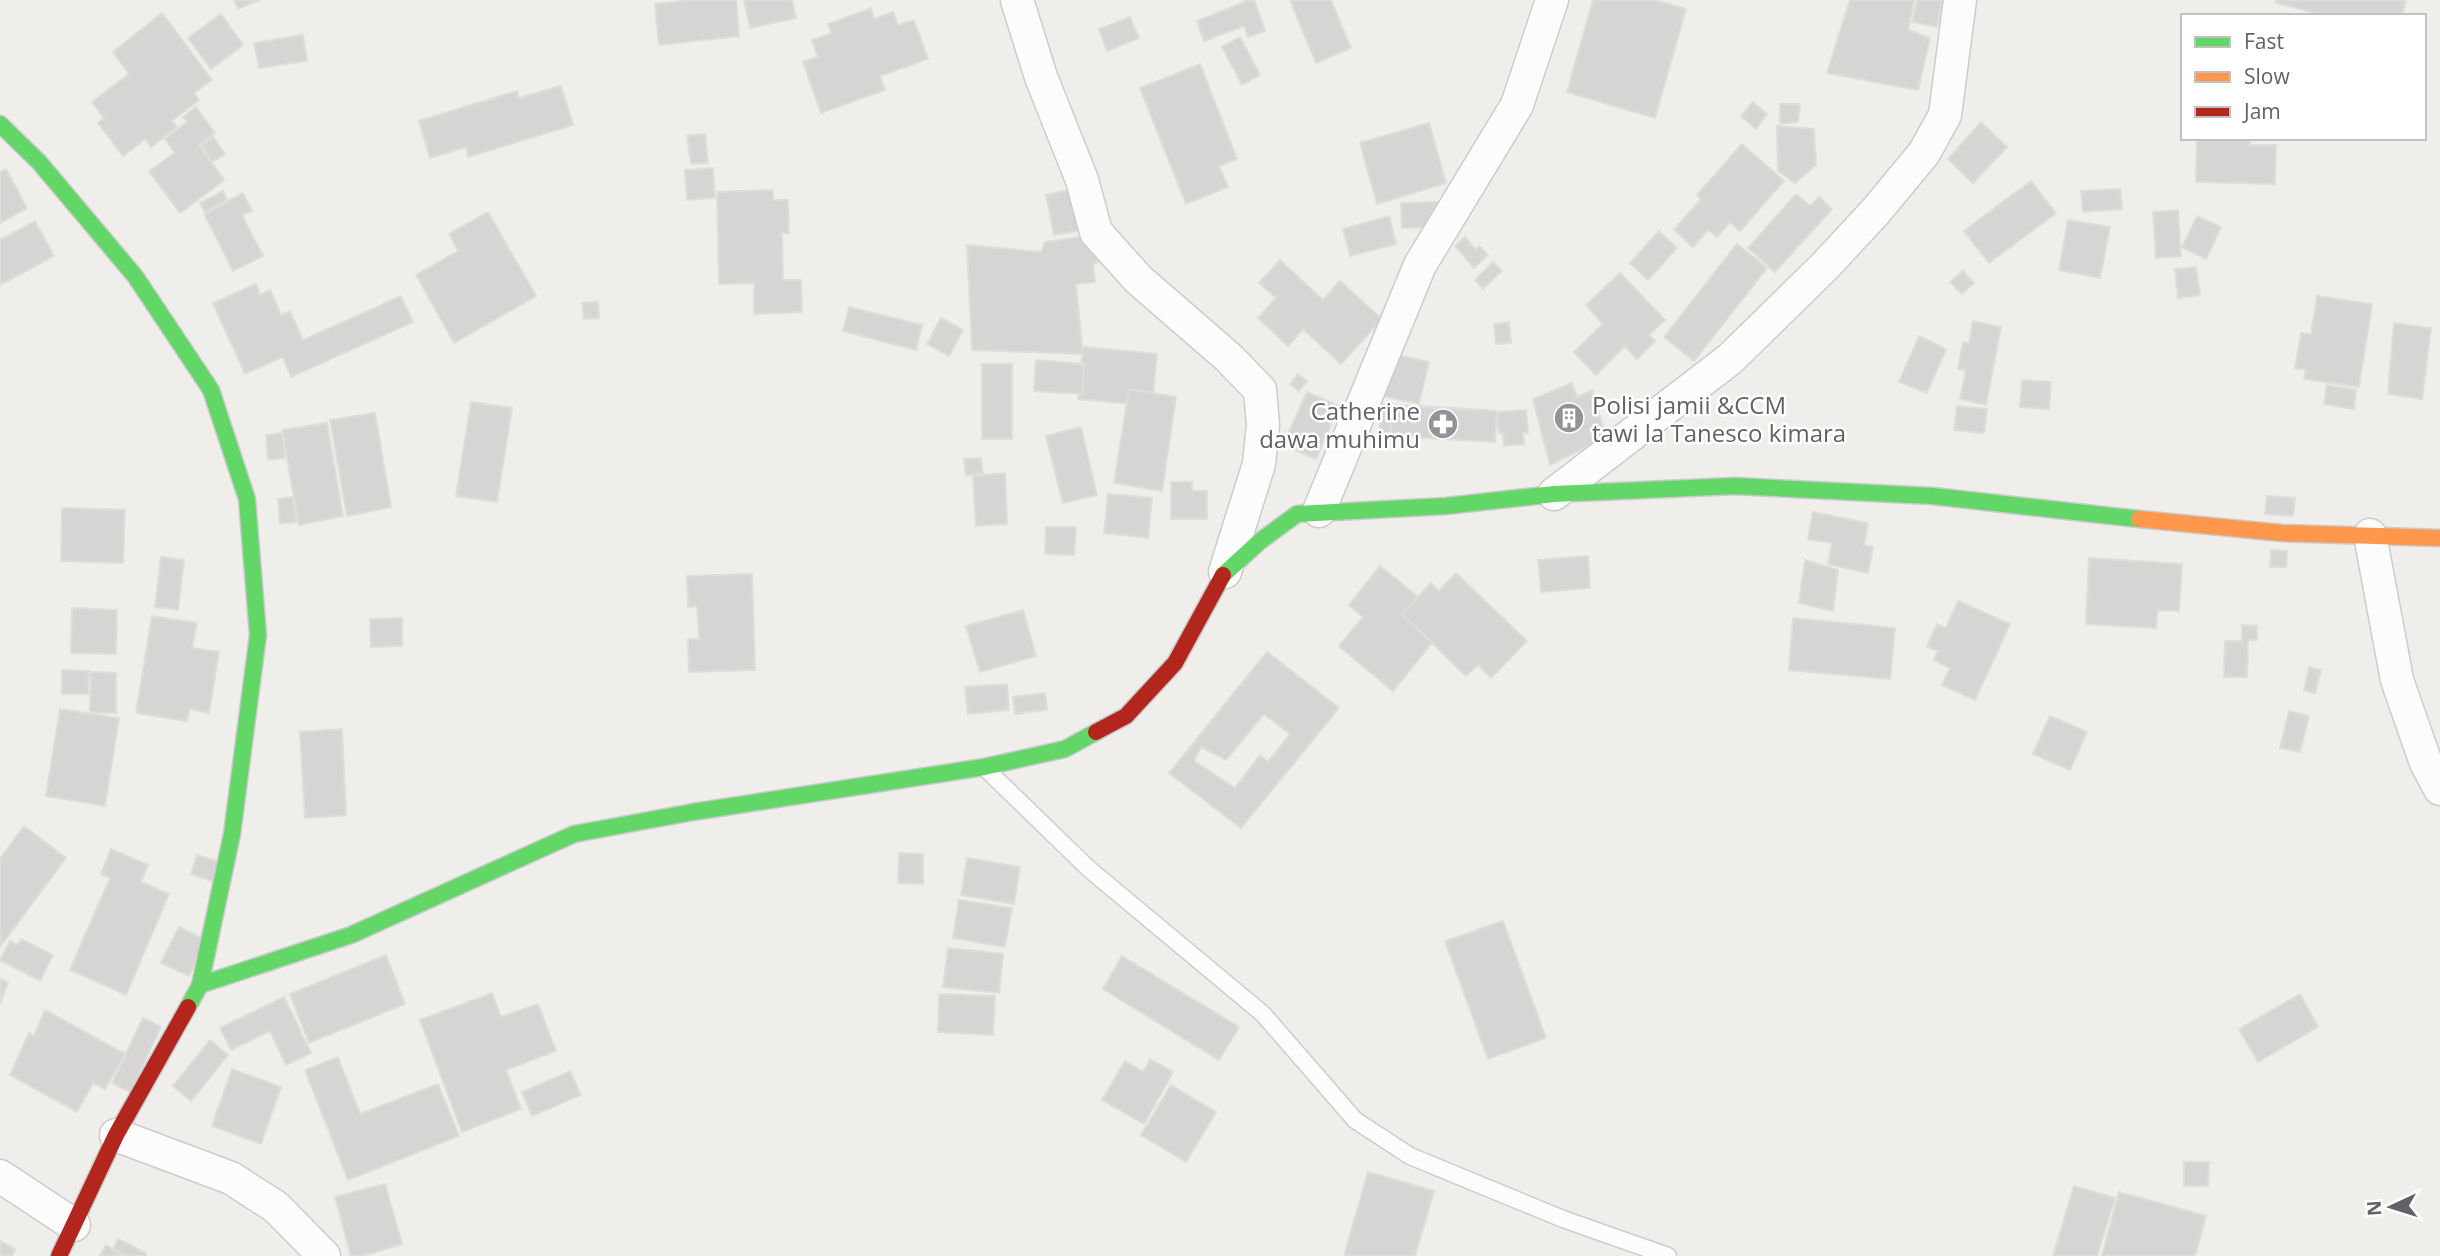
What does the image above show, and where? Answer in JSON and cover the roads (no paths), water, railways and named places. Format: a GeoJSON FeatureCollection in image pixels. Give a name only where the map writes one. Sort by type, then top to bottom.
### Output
{"type":"FeatureCollection","features":[{"type":"Feature","properties":{"kind":"street"},"geometry":{"type":"LineString","coordinates":[[200,985],[351,935],[574,834],[693,812],[984,767],[1065,749],[1126,716],[1175,663],[1225,572],[1259,464],[1263,425],[1260,390],[1228,358],[1138,279],[1096,232],[1082,180],[1041,77],[1017,0]]}},
{"type":"Feature","properties":{"kind":"street"},"geometry":{"type":"LineString","coordinates":[[1319,511],[1420,265],[1517,105],[1552,0]]}},
{"type":"Feature","properties":{"kind":"street"},"geometry":{"type":"LineString","coordinates":[[1554,494],[1730,359],[1825,266],[1884,202],[1924,153],[1945,115],[1960,0]]}},
{"type":"Feature","properties":{"kind":"street"},"geometry":{"type":"LineString","coordinates":[[0,124],[39,162],[135,276],[211,390],[247,499],[258,635],[232,834],[200,985],[116,1135],[59,1256]]}},
{"type":"Feature","properties":{"kind":"street"},"geometry":{"type":"LineString","coordinates":[[1225,572],[1259,541],[1297,514],[1446,506],[1554,494],[1735,486],[1919,495],[2282,533],[2440,538]]}},
{"type":"Feature","properties":{"kind":"street"},"geometry":{"type":"LineString","coordinates":[[2370,535],[2397,680],[2426,763],[2440,789]]}},
{"type":"Feature","properties":{"kind":"street"},"geometry":{"type":"LineString","coordinates":[[116,1135],[232,1178],[276,1207],[324,1256]]}},
{"type":"Feature","properties":{"kind":"street"},"geometry":{"type":"LineString","coordinates":[[0,1177],[74,1225]]}},
{"type":"Feature","properties":{"kind":"lane"},"geometry":{"type":"LineString","coordinates":[[984,767],[1089,869],[1264,1014],[1355,1120],[1410,1156],[1563,1219],[1668,1256]]}},
{"type":"Feature","properties":{"kind":"place","name":"Polisi jamii &CCM tawi la Tanesco kimara"},"geometry":{"type":"Point","coordinates":[1569,418]}},
{"type":"Feature","properties":{"kind":"place","name":"Catherine dawa muhimu"},"geometry":{"type":"Point","coordinates":[1443,424]}}]}
